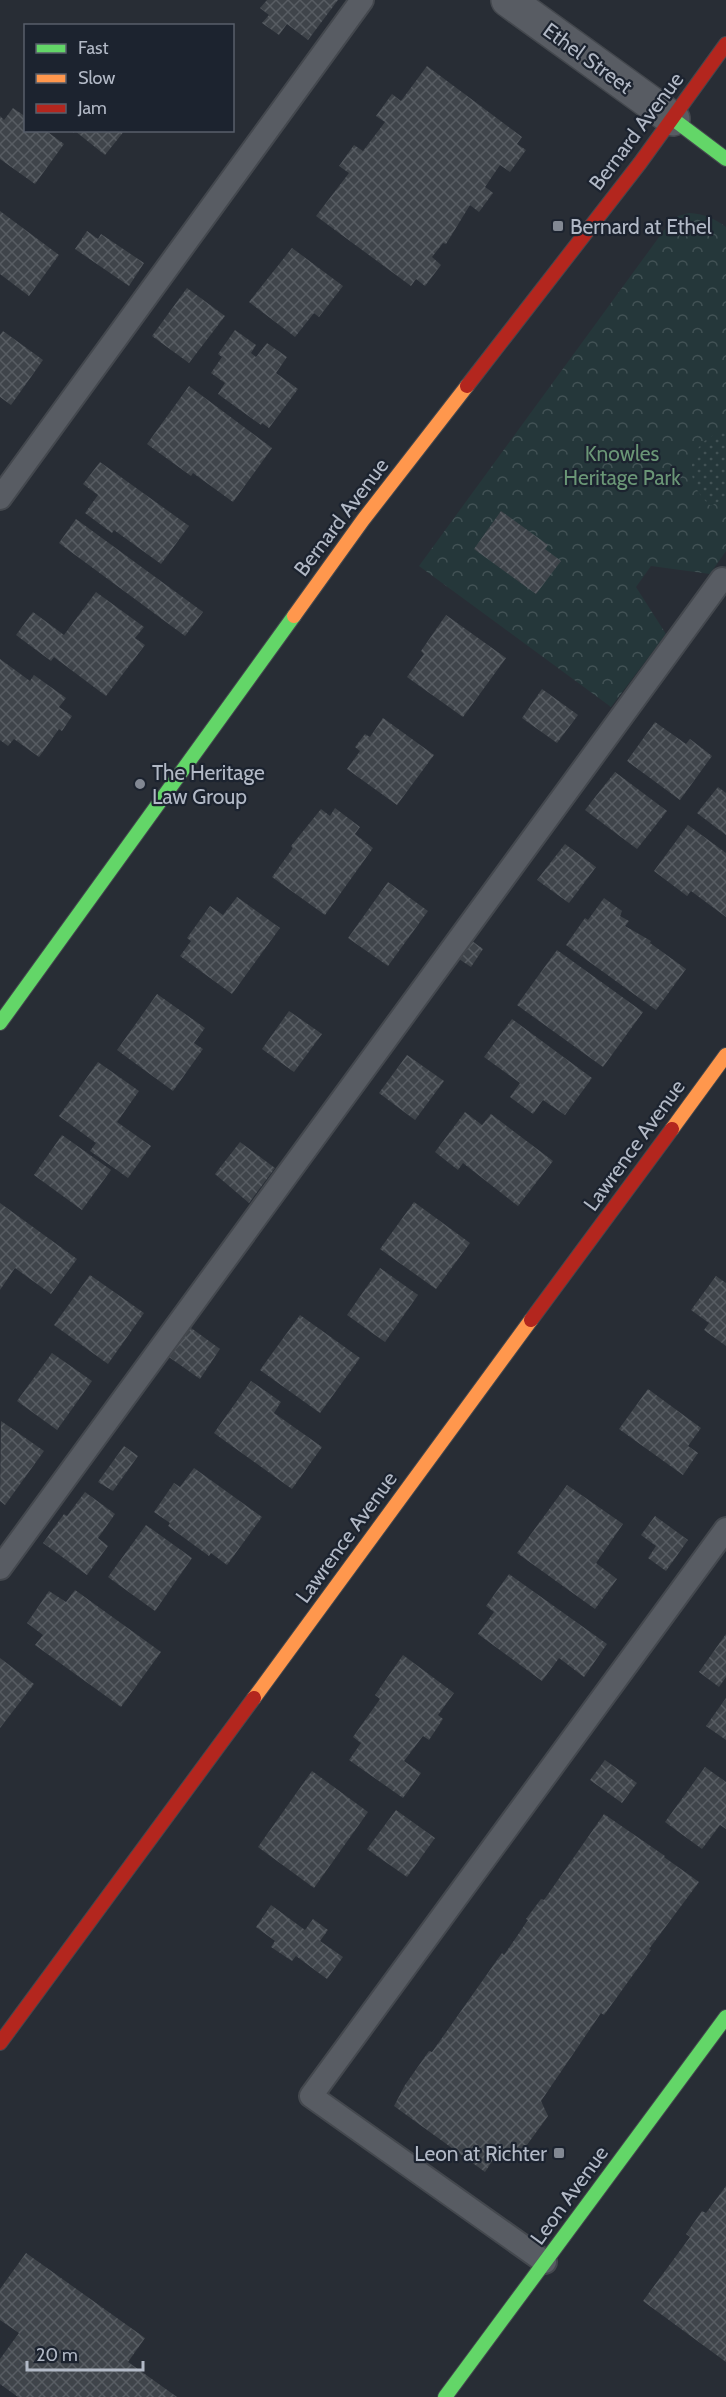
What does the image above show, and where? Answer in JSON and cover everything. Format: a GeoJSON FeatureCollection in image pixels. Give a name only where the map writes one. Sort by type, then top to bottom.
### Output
{"type":"FeatureCollection","features":[{"type":"Feature","properties":{"kind":"street","name":"Ethel Street"},"geometry":{"type":"LineString","coordinates":[[508,0],[726,159]]}},
{"type":"Feature","properties":{"kind":"street","name":"Bernard Avenue"},"geometry":{"type":"LineString","coordinates":[[0,1023],[363,520],[673,119],[726,44]]}},
{"type":"Feature","properties":{"kind":"street","name":"Lawrence Avenue"},"geometry":{"type":"LineString","coordinates":[[0,2043],[726,1055]]}},
{"type":"Feature","properties":{"kind":"street","name":"Leon Avenue"},"geometry":{"type":"LineString","coordinates":[[445,2397],[726,2017]]}},
{"type":"Feature","properties":{"kind":"lane"},"geometry":{"type":"LineString","coordinates":[[0,498],[362,0]]}},
{"type":"Feature","properties":{"kind":"lane"},"geometry":{"type":"LineString","coordinates":[[0,1568],[722,579]]}},
{"type":"Feature","properties":{"kind":"lane"},"geometry":{"type":"LineString","coordinates":[[545,2262],[311,2096],[726,1529]]}},
{"type":"Feature","properties":{"kind":"green space","name":"Knowles Heritage Park"},"geometry":{"type":"Polygon","coordinates":[[[689,213],[709,217],[726,227],[726,551],[710,574],[651,566],[636,587],[666,634],[611,707],[419,566],[670,222],[678,216],[689,213]]]}},
{"type":"Feature","properties":{"kind":"green space"},"geometry":{"type":"Polygon","coordinates":[[[726,431],[726,497],[711,506],[701,496],[695,485],[692,463],[703,443],[726,431]]]}},
{"type":"Feature","properties":{"kind":"building"},"geometry":{"type":"Polygon","coordinates":[[[267,0],[338,0],[308,40],[287,24],[279,35],[262,23],[269,15],[260,8],[267,0]]]}},
{"type":"Feature","properties":{"kind":"building"},"geometry":{"type":"Polygon","coordinates":[[[427,66],[522,137],[517,144],[526,150],[510,172],[500,165],[485,187],[493,193],[479,212],[470,205],[446,244],[443,243],[432,257],[441,265],[425,286],[416,279],[411,286],[316,216],[349,173],[339,166],[354,145],[363,151],[385,122],[376,116],[392,94],[401,101],[427,66]]]}},
{"type":"Feature","properties":{"kind":"building"},"geometry":{"type":"Polygon","coordinates":[[[13,108],[24,116],[24,132],[48,132],[64,144],[35,184],[0,159],[0,116],[4,120],[13,108]]]}},
{"type":"Feature","properties":{"kind":"building"},"geometry":{"type":"Polygon","coordinates":[[[76,132],[123,132],[105,155],[76,132]]]}},
{"type":"Feature","properties":{"kind":"building"},"geometry":{"type":"Polygon","coordinates":[[[0,211],[59,255],[29,296],[0,274],[0,211]]]}},
{"type":"Feature","properties":{"kind":"building"},"geometry":{"type":"Polygon","coordinates":[[[87,231],[98,239],[101,234],[144,263],[129,286],[75,249],[87,231]]]}},
{"type":"Feature","properties":{"kind":"building"},"geometry":{"type":"Polygon","coordinates":[[[292,248],[343,286],[319,317],[314,313],[295,337],[249,302],[292,248]]]}},
{"type":"Feature","properties":{"kind":"building"},"geometry":{"type":"Polygon","coordinates":[[[187,288],[225,316],[189,363],[152,336],[187,288]]]}},
{"type":"Feature","properties":{"kind":"building"},"geometry":{"type":"Polygon","coordinates":[[[235,330],[256,345],[251,353],[256,357],[267,343],[287,357],[276,373],[298,389],[269,428],[262,423],[261,425],[218,394],[225,383],[211,373],[222,357],[218,354],[235,330]]]}},
{"type":"Feature","properties":{"kind":"building"},"geometry":{"type":"Polygon","coordinates":[[[3,331],[43,360],[11,405],[0,397],[0,335],[3,331]]]}},
{"type":"Feature","properties":{"kind":"building"},"geometry":{"type":"Polygon","coordinates":[[[189,386],[272,448],[233,502],[193,473],[191,476],[147,444],[189,386]]]}},
{"type":"Feature","properties":{"kind":"building"},"geometry":{"type":"Polygon","coordinates":[[[100,462],[189,526],[161,564],[114,530],[112,533],[85,513],[98,495],[83,484],[100,462]]]}},
{"type":"Feature","properties":{"kind":"building"},"geometry":{"type":"Polygon","coordinates":[[[501,511],[548,545],[545,549],[561,561],[536,594],[474,549],[501,511]]]}},
{"type":"Feature","properties":{"kind":"building"},"geometry":{"type":"Polygon","coordinates":[[[76,519],[203,612],[185,636],[59,543],[76,519]]]}},
{"type":"Feature","properties":{"kind":"building"},"geometry":{"type":"Polygon","coordinates":[[[96,592],[144,627],[135,638],[145,645],[106,696],[54,657],[51,661],[16,635],[33,612],[64,635],[96,592]]]}},
{"type":"Feature","properties":{"kind":"building"},"geometry":{"type":"Polygon","coordinates":[[[446,615],[506,658],[463,717],[407,677],[424,654],[421,651],[446,615]]]}},
{"type":"Feature","properties":{"kind":"building"},"geometry":{"type":"Polygon","coordinates":[[[0,659],[30,681],[34,675],[66,698],[59,707],[72,716],[62,731],[59,729],[39,757],[14,739],[8,746],[0,740],[0,659]]]}},
{"type":"Feature","properties":{"kind":"building"},"geometry":{"type":"Polygon","coordinates":[[[542,689],[578,715],[557,743],[522,718],[542,689]]]}},
{"type":"Feature","properties":{"kind":"building"},"geometry":{"type":"Polygon","coordinates":[[[383,718],[434,755],[397,805],[347,769],[360,751],[355,747],[365,734],[370,737],[383,718]]]}},
{"type":"Feature","properties":{"kind":"building"},"geometry":{"type":"Polygon","coordinates":[[[655,722],[686,744],[690,739],[712,756],[680,800],[627,761],[655,722]]]}},
{"type":"Feature","properties":{"kind":"building"},"geometry":{"type":"Polygon","coordinates":[[[615,772],[667,811],[637,849],[585,810],[615,772]]]}},
{"type":"Feature","properties":{"kind":"building"},"geometry":{"type":"Polygon","coordinates":[[[718,787],[726,793],[726,835],[697,813],[718,787]]]}},
{"type":"Feature","properties":{"kind":"building"},"geometry":{"type":"Polygon","coordinates":[[[335,808],[360,827],[355,834],[373,848],[325,915],[272,877],[293,848],[291,846],[321,809],[330,816],[335,808]]]}},
{"type":"Feature","properties":{"kind":"building"},"geometry":{"type":"Polygon","coordinates":[[[688,825],[726,853],[726,917],[691,891],[687,896],[654,871],[688,825]]]}},
{"type":"Feature","properties":{"kind":"building"},"geometry":{"type":"Polygon","coordinates":[[[565,844],[596,867],[569,903],[537,880],[565,844]]]}},
{"type":"Feature","properties":{"kind":"building"},"geometry":{"type":"Polygon","coordinates":[[[388,882],[428,911],[388,966],[348,938],[388,882]]]}},
{"type":"Feature","properties":{"kind":"building"},"geometry":{"type":"Polygon","coordinates":[[[237,897],[280,928],[232,994],[180,956],[191,941],[187,938],[210,906],[223,915],[237,897]]]}},
{"type":"Feature","properties":{"kind":"building"},"geometry":{"type":"Polygon","coordinates":[[[604,898],[622,911],[620,916],[629,921],[625,926],[651,941],[650,943],[686,969],[656,1010],[566,945],[585,918],[588,920],[604,898]]]}},
{"type":"Feature","properties":{"kind":"building"},"geometry":{"type":"Polygon","coordinates":[[[472,941],[483,949],[471,967],[459,959],[472,941]]]}},
{"type":"Feature","properties":{"kind":"building"},"geometry":{"type":"Polygon","coordinates":[[[557,950],[643,1012],[603,1067],[517,1005],[557,950]]]}},
{"type":"Feature","properties":{"kind":"building"},"geometry":{"type":"Polygon","coordinates":[[[157,994],[205,1028],[194,1043],[203,1049],[173,1091],[117,1050],[157,994]]]}},
{"type":"Feature","properties":{"kind":"building"},"geometry":{"type":"Polygon","coordinates":[[[289,1011],[322,1034],[294,1072],[262,1049],[289,1011]]]}},
{"type":"Feature","properties":{"kind":"building"},"geometry":{"type":"Polygon","coordinates":[[[512,1019],[592,1078],[565,1115],[543,1100],[533,1114],[510,1097],[520,1083],[484,1057],[512,1019]]]}},
{"type":"Feature","properties":{"kind":"building"},"geometry":{"type":"Polygon","coordinates":[[[407,1055],[444,1081],[415,1120],[379,1093],[407,1055]]]}},
{"type":"Feature","properties":{"kind":"building"},"geometry":{"type":"Polygon","coordinates":[[[98,1062],[139,1091],[117,1122],[151,1146],[128,1178],[90,1151],[96,1143],[59,1116],[98,1062]]]}},
{"type":"Feature","properties":{"kind":"building"},"geometry":{"type":"Polygon","coordinates":[[[465,1112],[482,1125],[491,1114],[553,1161],[518,1206],[463,1163],[458,1170],[435,1152],[465,1112]]]}},
{"type":"Feature","properties":{"kind":"building"},"geometry":{"type":"Polygon","coordinates":[[[62,1135],[111,1170],[82,1210],[34,1175],[62,1135]]]}},
{"type":"Feature","properties":{"kind":"building"},"geometry":{"type":"Polygon","coordinates":[[[240,1142],[275,1168],[249,1203],[215,1174],[240,1142]]]}},
{"type":"Feature","properties":{"kind":"building"},"geometry":{"type":"Polygon","coordinates":[[[414,1202],[470,1243],[436,1289],[380,1249],[414,1202]]]}},
{"type":"Feature","properties":{"kind":"building"},"geometry":{"type":"Polygon","coordinates":[[[0,1203],[77,1259],[51,1294],[15,1268],[0,1290],[0,1203]]]}},
{"type":"Feature","properties":{"kind":"building"},"geometry":{"type":"Polygon","coordinates":[[[380,1268],[418,1295],[385,1342],[347,1315],[380,1268]]]}},
{"type":"Feature","properties":{"kind":"building"},"geometry":{"type":"Polygon","coordinates":[[[90,1275],[144,1313],[108,1364],[54,1325],[90,1275]]]}},
{"type":"Feature","properties":{"kind":"building"},"geometry":{"type":"Polygon","coordinates":[[[716,1276],[726,1283],[726,1346],[704,1330],[709,1323],[691,1310],[716,1276]]]}},
{"type":"Feature","properties":{"kind":"building"},"geometry":{"type":"Polygon","coordinates":[[[300,1315],[360,1358],[320,1413],[260,1370],[300,1315]]]}},
{"type":"Feature","properties":{"kind":"building"},"geometry":{"type":"Polygon","coordinates":[[[187,1325],[220,1349],[200,1379],[166,1355],[187,1325]]]}},
{"type":"Feature","properties":{"kind":"building"},"geometry":{"type":"Polygon","coordinates":[[[52,1353],[92,1381],[57,1430],[17,1401],[52,1353]]]}},
{"type":"Feature","properties":{"kind":"building"},"geometry":{"type":"Polygon","coordinates":[[[251,1381],[281,1402],[274,1413],[322,1447],[292,1489],[214,1433],[251,1381]]]}},
{"type":"Feature","properties":{"kind":"building"},"geometry":{"type":"Polygon","coordinates":[[[648,1389],[701,1428],[688,1446],[698,1453],[683,1475],[619,1429],[648,1389]]]}},
{"type":"Feature","properties":{"kind":"building"},"geometry":{"type":"Polygon","coordinates":[[[1,1421],[44,1451],[5,1505],[0,1501],[1,1421]]]}},
{"type":"Feature","properties":{"kind":"building"},"geometry":{"type":"Polygon","coordinates":[[[124,1446],[138,1456],[113,1491],[98,1482],[124,1446]]]}},
{"type":"Feature","properties":{"kind":"building"},"geometry":{"type":"Polygon","coordinates":[[[194,1468],[262,1517],[227,1565],[211,1553],[209,1556],[168,1526],[170,1523],[154,1512],[174,1483],[180,1487],[194,1468]]]}},
{"type":"Feature","properties":{"kind":"building"},"geometry":{"type":"Polygon","coordinates":[[[567,1485],[623,1524],[596,1563],[617,1579],[595,1609],[517,1553],[567,1485]]]}},
{"type":"Feature","properties":{"kind":"building"},"geometry":{"type":"Polygon","coordinates":[[[85,1492],[115,1514],[98,1538],[108,1546],[87,1575],[43,1543],[64,1514],[67,1516],[85,1492]]]}},
{"type":"Feature","properties":{"kind":"building"},"geometry":{"type":"Polygon","coordinates":[[[655,1516],[688,1540],[666,1571],[648,1558],[656,1546],[641,1535],[655,1516]]]}},
{"type":"Feature","properties":{"kind":"building"},"geometry":{"type":"Polygon","coordinates":[[[146,1525],[192,1558],[155,1611],[108,1577],[146,1525]]]}},
{"type":"Feature","properties":{"kind":"building"},"geometry":{"type":"Polygon","coordinates":[[[509,1574],[607,1644],[584,1677],[559,1658],[542,1681],[478,1634],[494,1612],[486,1606],[509,1574]]]}},
{"type":"Feature","properties":{"kind":"building"},"geometry":{"type":"Polygon","coordinates":[[[75,1590],[161,1652],[121,1707],[35,1645],[43,1635],[27,1623],[49,1591],[66,1602],[75,1590]]]}},
{"type":"Feature","properties":{"kind":"building"},"geometry":{"type":"Polygon","coordinates":[[[726,1634],[726,1677],[719,1687],[699,1672],[726,1634]]]}},
{"type":"Feature","properties":{"kind":"building"},"geometry":{"type":"Polygon","coordinates":[[[403,1655],[454,1693],[438,1715],[443,1719],[429,1740],[423,1736],[404,1761],[421,1773],[403,1798],[349,1760],[361,1743],[353,1737],[380,1699],[375,1695],[403,1655]]]}},
{"type":"Feature","properties":{"kind":"building"},"geometry":{"type":"Polygon","coordinates":[[[0,1658],[34,1684],[0,1728],[0,1658]]]}},
{"type":"Feature","properties":{"kind":"building"},"geometry":{"type":"Polygon","coordinates":[[[726,1698],[726,1740],[706,1726],[726,1698]]]}},
{"type":"Feature","properties":{"kind":"building"},"geometry":{"type":"Polygon","coordinates":[[[605,1760],[637,1783],[622,1803],[590,1780],[605,1760]]]}},
{"type":"Feature","properties":{"kind":"building"},"geometry":{"type":"Polygon","coordinates":[[[705,1767],[726,1782],[726,1829],[720,1825],[702,1849],[665,1822],[705,1767]]]}},
{"type":"Feature","properties":{"kind":"building"},"geometry":{"type":"Polygon","coordinates":[[[312,1771],[368,1812],[314,1888],[258,1847],[312,1771]]]}},
{"type":"Feature","properties":{"kind":"building"},"geometry":{"type":"Polygon","coordinates":[[[396,1810],[435,1838],[407,1877],[367,1849],[396,1810]]]}},
{"type":"Feature","properties":{"kind":"building"},"geometry":{"type":"Polygon","coordinates":[[[604,1814],[699,1882],[604,2015],[601,2013],[541,2101],[548,2116],[516,2160],[500,2149],[485,2172],[394,2106],[405,2085],[429,2051],[432,2052],[502,1953],[504,1955],[528,1920],[526,1919],[541,1899],[544,1900],[604,1814]]]}},
{"type":"Feature","properties":{"kind":"building"},"geometry":{"type":"Polygon","coordinates":[[[271,1905],[305,1930],[313,1919],[328,1930],[320,1941],[343,1957],[327,1979],[296,1956],[292,1961],[271,1947],[275,1941],[256,1927],[271,1905]]]}},
{"type":"Feature","properties":{"kind":"building"},"geometry":{"type":"Polygon","coordinates":[[[726,2186],[726,2362],[643,2301],[690,2237],[686,2234],[702,2211],[706,2213],[726,2186]]]}},
{"type":"Feature","properties":{"kind":"building"},"geometry":{"type":"Polygon","coordinates":[[[26,2253],[145,2338],[128,2362],[177,2397],[18,2397],[0,2384],[0,2359],[19,2333],[0,2320],[0,2289],[26,2253]]]}},
{"type":"Feature","properties":{"kind":"traffic: fast"},"geometry":{"type":"LineString","coordinates":[[673,119],[726,159]]}},
{"type":"Feature","properties":{"kind":"traffic: fast"},"geometry":{"type":"LineString","coordinates":[[0,1023],[294,616]]}},
{"type":"Feature","properties":{"kind":"traffic: fast"},"geometry":{"type":"LineString","coordinates":[[445,2397],[726,2017]]}},
{"type":"Feature","properties":{"kind":"traffic: slow"},"geometry":{"type":"LineString","coordinates":[[294,616],[363,520],[467,386]]}},
{"type":"Feature","properties":{"kind":"traffic: slow"},"geometry":{"type":"LineString","coordinates":[[672,1129],[726,1055]]}},
{"type":"Feature","properties":{"kind":"traffic: slow"},"geometry":{"type":"LineString","coordinates":[[254,1698],[531,1320]]}},
{"type":"Feature","properties":{"kind":"traffic: jam"},"geometry":{"type":"LineString","coordinates":[[467,386],[640,163],[726,44]]}},
{"type":"Feature","properties":{"kind":"traffic: jam"},"geometry":{"type":"LineString","coordinates":[[531,1320],[672,1129]]}},
{"type":"Feature","properties":{"kind":"traffic: jam"},"geometry":{"type":"LineString","coordinates":[[0,2043],[254,1698]]}},
{"type":"Feature","properties":{"kind":"place","name":"Bernard at Ethel"},"geometry":{"type":"Point","coordinates":[558,226]}},
{"type":"Feature","properties":{"kind":"place","name":"The Heritage Law Group"},"geometry":{"type":"Point","coordinates":[140,784]}},
{"type":"Feature","properties":{"kind":"place","name":"Leon at Richter"},"geometry":{"type":"Point","coordinates":[559,2153]}}]}
